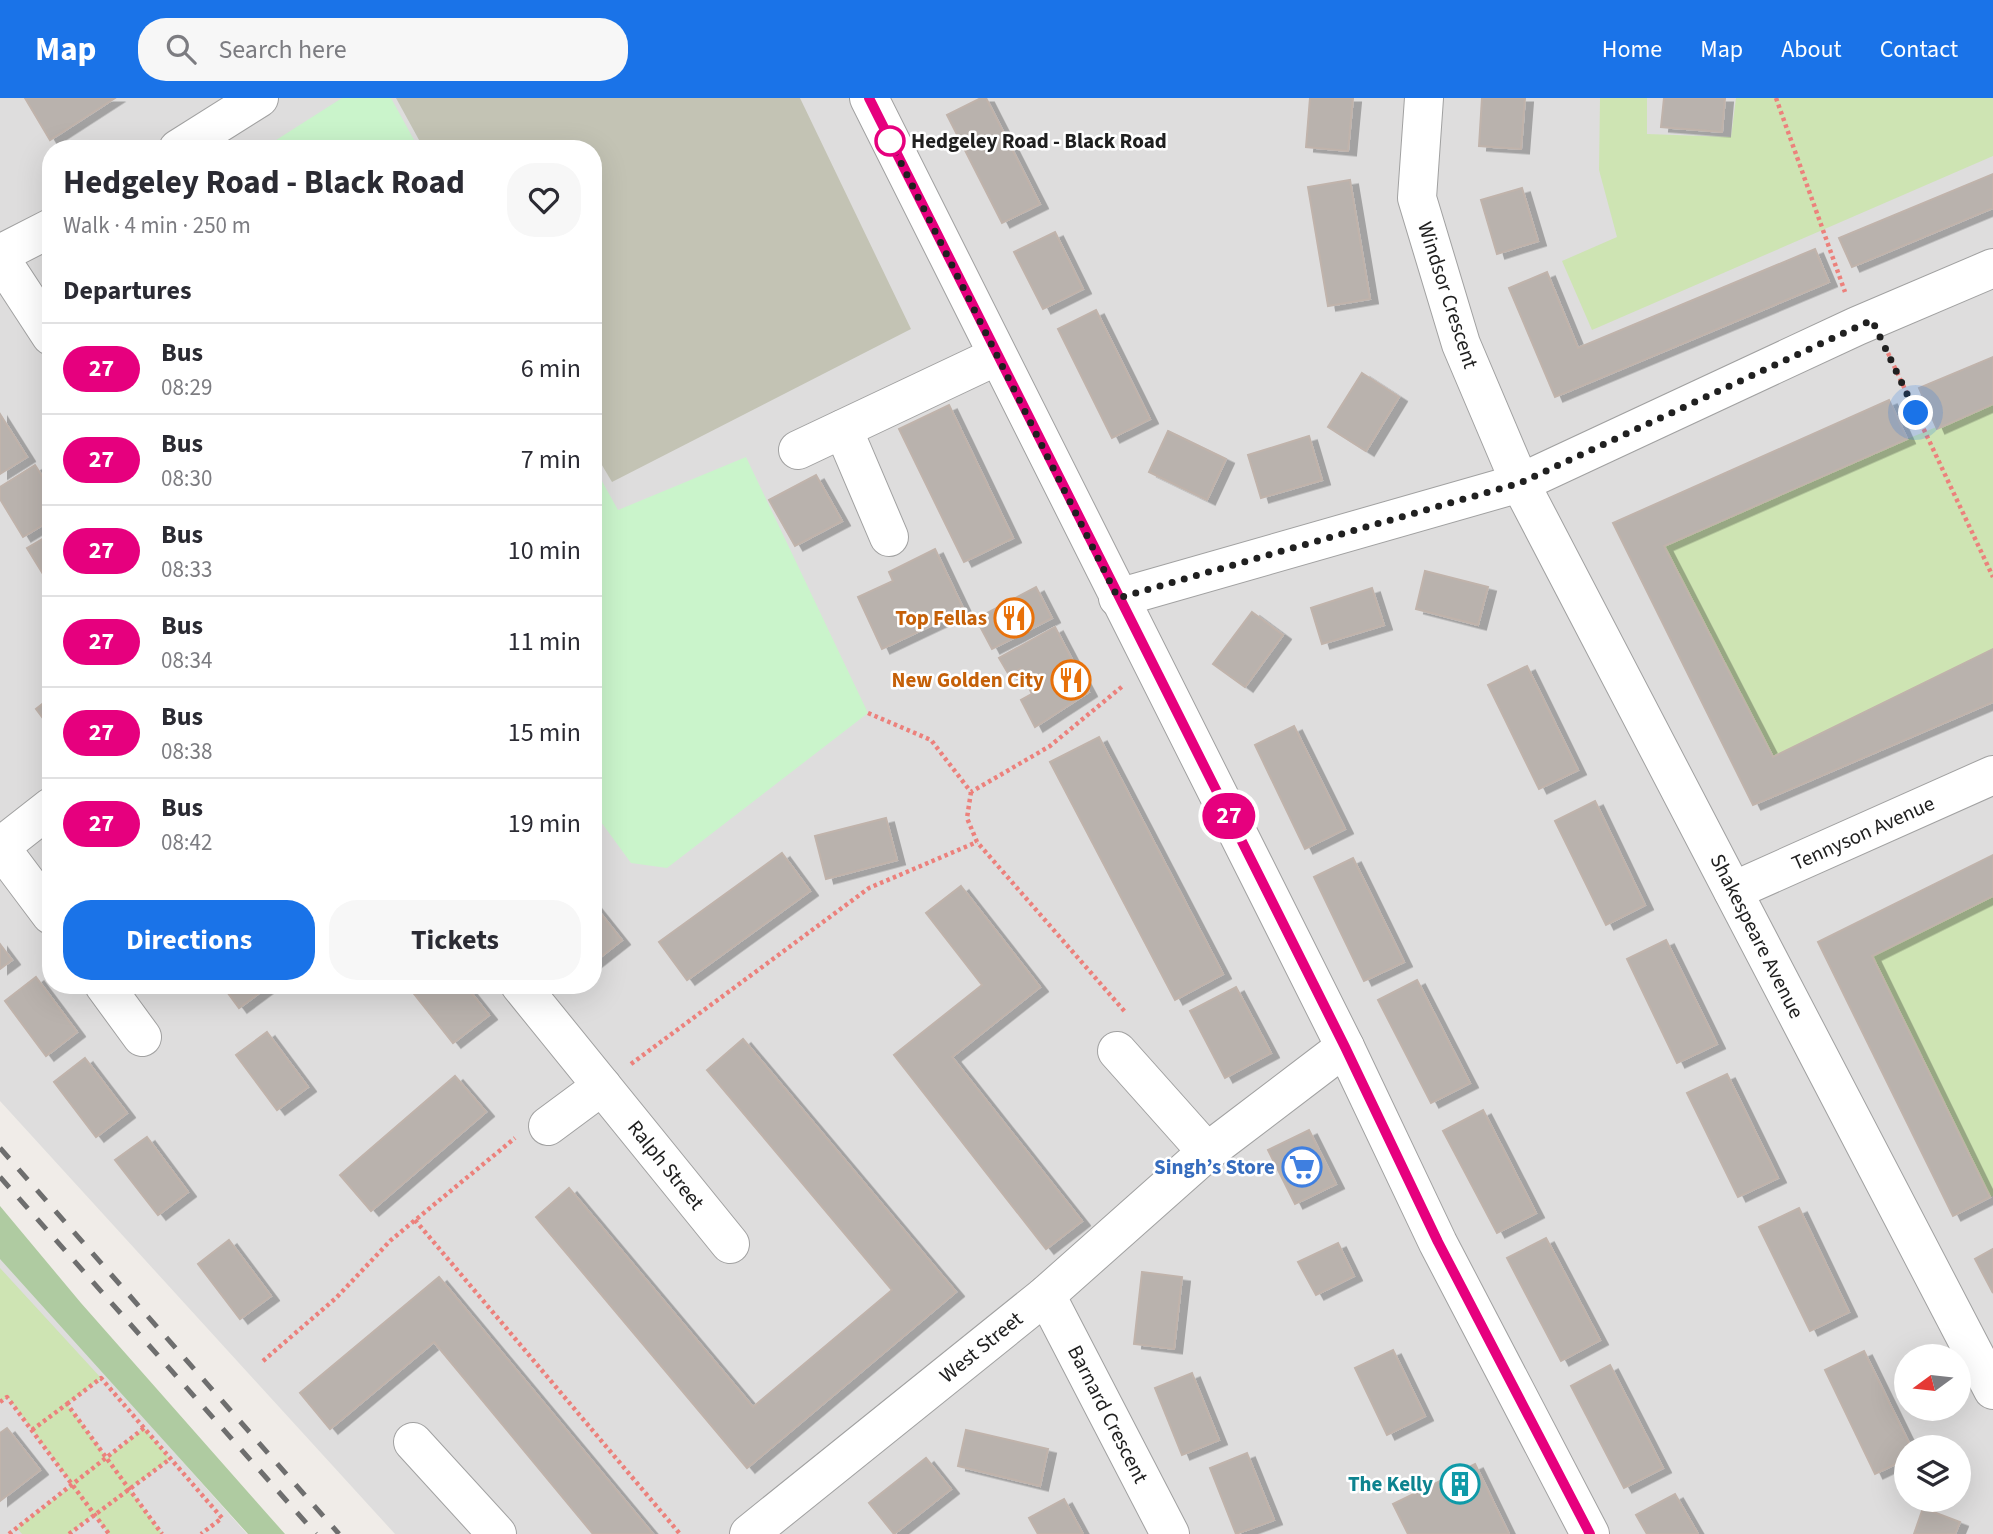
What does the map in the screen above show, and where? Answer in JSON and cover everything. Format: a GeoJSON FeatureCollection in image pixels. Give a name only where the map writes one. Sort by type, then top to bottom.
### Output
{"type":"FeatureCollection","features":[{"type":"Feature","properties":{"kind":"street"},"geometry":{"type":"LineString","coordinates":[[192,140],[259,98]]}},
{"type":"Feature","properties":{"kind":"street"},"geometry":{"type":"LineString","coordinates":[[869,98],[1345,1047],[1438,1242],[1590,1534]]}},
{"type":"Feature","properties":{"kind":"street","name":"Windsor Crescent"},"geometry":{"type":"LineString","coordinates":[[1424,98],[1417,198],[1461,344],[1520,483]]}},
{"type":"Feature","properties":{"kind":"street"},"geometry":{"type":"LineString","coordinates":[[42,233],[0,256],[42,322]]}},
{"type":"Feature","properties":{"kind":"street"},"geometry":{"type":"LineString","coordinates":[[1118,598],[1520,483],[1864,323],[1993,268]]}},
{"type":"Feature","properties":{"kind":"street"},"geometry":{"type":"LineString","coordinates":[[798,450],[997,356]]}},
{"type":"Feature","properties":{"kind":"street"},"geometry":{"type":"LineString","coordinates":[[843,429],[889,537]]}},
{"type":"Feature","properties":{"kind":"street","name":"Shakespeare Avenue"},"geometry":{"type":"LineString","coordinates":[[1520,483],[1993,1391]]}},
{"type":"Feature","properties":{"kind":"street","name":"Tennyson Avenue"},"geometry":{"type":"LineString","coordinates":[[1734,891],[1993,775]]}},
{"type":"Feature","properties":{"kind":"street"},"geometry":{"type":"LineString","coordinates":[[42,814],[0,847],[42,903]]}},
{"type":"Feature","properties":{"kind":"street"},"geometry":{"type":"LineString","coordinates":[[111,994],[142,1037]]}},
{"type":"Feature","properties":{"kind":"street","name":"Ralph Street"},"geometry":{"type":"LineString","coordinates":[[527,994],[730,1244]]}},
{"type":"Feature","properties":{"kind":"street","name":"West Street"},"geometry":{"type":"LineString","coordinates":[[749,1534],[1046,1295],[1207,1152],[1345,1047]]}},
{"type":"Feature","properties":{"kind":"street"},"geometry":{"type":"LineString","coordinates":[[1117,1051],[1207,1152]]}},
{"type":"Feature","properties":{"kind":"street"},"geometry":{"type":"LineString","coordinates":[[548,1126],[602,1086]]}},
{"type":"Feature","properties":{"kind":"street","name":"Barnard Crescent"},"geometry":{"type":"LineString","coordinates":[[1046,1295],[1170,1534]]}},
{"type":"Feature","properties":{"kind":"street"},"geometry":{"type":"LineString","coordinates":[[412,1442],[497,1534]]}},
{"type":"Feature","properties":{"kind":"path"},"geometry":{"type":"LineString","coordinates":[[1776,98],[1864,323],[1993,577]]}},
{"type":"Feature","properties":{"kind":"path"},"geometry":{"type":"LineString","coordinates":[[971,792],[1050,746],[1151,662]]}},
{"type":"Feature","properties":{"kind":"path"},"geometry":{"type":"LineString","coordinates":[[867,713],[931,740],[971,792],[967,818],[977,842],[1139,1028],[1117,1051]]}},
{"type":"Feature","properties":{"kind":"path"},"geometry":{"type":"LineString","coordinates":[[602,1086],[869,888],[977,842]]}},
{"type":"Feature","properties":{"kind":"path"},"geometry":{"type":"LineString","coordinates":[[262,1362],[336,1298],[391,1240],[415,1220],[518,1136],[548,1126]]}},
{"type":"Feature","properties":{"kind":"path"},"geometry":{"type":"LineString","coordinates":[[415,1220],[680,1534]]}},
{"type":"Feature","properties":{"kind":"path"},"geometry":{"type":"LineString","coordinates":[[32,1430],[101,1378],[222,1518],[201,1534]]}},
{"type":"Feature","properties":{"kind":"path"},"geometry":{"type":"LineString","coordinates":[[0,1402],[7,1397],[109,1534]]}},
{"type":"Feature","properties":{"kind":"path"},"geometry":{"type":"LineString","coordinates":[[67,1404],[162,1534]]}},
{"type":"Feature","properties":{"kind":"path"},"geometry":{"type":"LineString","coordinates":[[9,1534],[144,1428]]}},
{"type":"Feature","properties":{"kind":"path"},"geometry":{"type":"LineString","coordinates":[[69,1534],[170,1459]]}},
{"type":"Feature","properties":{"kind":"shaded area"},"geometry":{"type":"Polygon","coordinates":[[[0,98],[1993,98],[1993,1534],[395,1534],[0,1101],[0,98]]]}},
{"type":"Feature","properties":{"kind":"shaded area"},"geometry":{"type":"Polygon","coordinates":[[[396,98],[800,98],[911,329],[612,482],[602,465],[602,140],[419,140],[396,98]]]}},
{"type":"Feature","properties":{"kind":"shaded area"},"geometry":{"type":"Polygon","coordinates":[[[0,1256],[247,1534],[0,1534],[0,1256]]]}},
{"type":"Feature","properties":{"kind":"green space"},"geometry":{"type":"Polygon","coordinates":[[[342,98],[391,98],[414,140],[276,140],[342,98]]]}},
{"type":"Feature","properties":{"kind":"green space"},"geometry":{"type":"Polygon","coordinates":[[[1600,98],[1647,98],[1647,134],[1731,137],[1736,98],[1993,98],[1993,156],[1592,330],[1562,261],[1617,237],[1599,170],[1600,98]]]}},
{"type":"Feature","properties":{"kind":"green space"},"geometry":{"type":"Polygon","coordinates":[[[1993,404],[1993,649],[1773,757],[1664,546],[1993,404]]]}},
{"type":"Feature","properties":{"kind":"green space"},"geometry":{"type":"Polygon","coordinates":[[[746,457],[868,713],[667,868],[631,863],[602,823],[602,481],[618,510],[746,457]]]}},
{"type":"Feature","properties":{"kind":"green space"},"geometry":{"type":"Polygon","coordinates":[[[1993,896],[1993,1196],[1990,1197],[1872,956],[1993,896]]]}},
{"type":"Feature","properties":{"kind":"green space"},"geometry":{"type":"Polygon","coordinates":[[[0,1206],[81,1303],[285,1534],[248,1534],[0,1259],[0,1206]]]}},
{"type":"Feature","properties":{"kind":"green space"},"geometry":{"type":"Polygon","coordinates":[[[0,1268],[101,1378],[67,1404],[107,1458],[144,1428],[170,1459],[129,1489],[162,1534],[109,1534],[94,1514],[69,1534],[22,1534],[17,1528],[73,1485],[8,1397],[0,1402],[0,1268]]]}},
{"type":"Feature","properties":{"kind":"building"},"geometry":{"type":"Polygon","coordinates":[[[25,98],[115,98],[50,140],[25,98]]]}},
{"type":"Feature","properties":{"kind":"building"},"geometry":{"type":"Polygon","coordinates":[[[986,98],[1040,204],[1002,223],[947,115],[986,98]]]}},
{"type":"Feature","properties":{"kind":"building"},"geometry":{"type":"Polygon","coordinates":[[[1310,98],[1353,98],[1348,151],[1306,147],[1310,98]]]}},
{"type":"Feature","properties":{"kind":"building"},"geometry":{"type":"Polygon","coordinates":[[[1482,98],[1525,98],[1521,149],[1479,146],[1482,98]]]}},
{"type":"Feature","properties":{"kind":"building"},"geometry":{"type":"Polygon","coordinates":[[[1664,98],[1725,98],[1722,132],[1661,127],[1664,98]]]}},
{"type":"Feature","properties":{"kind":"building"},"geometry":{"type":"Polygon","coordinates":[[[1993,174],[1993,208],[1852,267],[1839,238],[1993,174]]]}},
{"type":"Feature","properties":{"kind":"building"},"geometry":{"type":"Polygon","coordinates":[[[1350,180],[1370,299],[1328,306],[1308,187],[1350,180]]]}},
{"type":"Feature","properties":{"kind":"building"},"geometry":{"type":"Polygon","coordinates":[[[1522,188],[1538,241],[1497,254],[1481,200],[1522,188]]]}},
{"type":"Feature","properties":{"kind":"building"},"geometry":{"type":"Polygon","coordinates":[[[1055,232],[1083,289],[1043,309],[1014,252],[1055,232]]]}},
{"type":"Feature","properties":{"kind":"building"},"geometry":{"type":"Polygon","coordinates":[[[1815,249],[1829,282],[1555,397],[1509,288],[1547,272],[1578,348],[1815,249]]]}},
{"type":"Feature","properties":{"kind":"building"},"geometry":{"type":"Polygon","coordinates":[[[1096,310],[1150,419],[1112,438],[1058,329],[1096,310]]]}},
{"type":"Feature","properties":{"kind":"building"},"geometry":{"type":"Polygon","coordinates":[[[1993,357],[1993,404],[1937,429],[1919,388],[1993,357]]]}},
{"type":"Feature","properties":{"kind":"building"},"geometry":{"type":"Polygon","coordinates":[[[1362,373],[1399,397],[1366,451],[1328,427],[1362,373]]]}},
{"type":"Feature","properties":{"kind":"building"},"geometry":{"type":"Polygon","coordinates":[[[1889,400],[1907,439],[1664,546],[1773,757],[1993,649],[1993,702],[1753,805],[1613,523],[1889,400]]]}},
{"type":"Feature","properties":{"kind":"building"},"geometry":{"type":"Polygon","coordinates":[[[949,405],[1013,538],[964,562],[899,429],[949,405]]]}},
{"type":"Feature","properties":{"kind":"building"},"geometry":{"type":"Polygon","coordinates":[[[0,414],[27,457],[0,474],[0,414]]]}},
{"type":"Feature","properties":{"kind":"building"},"geometry":{"type":"Polygon","coordinates":[[[1168,431],[1226,459],[1207,500],[1149,472],[1168,431]]]}},
{"type":"Feature","properties":{"kind":"building"},"geometry":{"type":"Polygon","coordinates":[[[1309,436],[1322,480],[1261,498],[1248,455],[1309,436]]]}},
{"type":"Feature","properties":{"kind":"building"},"geometry":{"type":"Polygon","coordinates":[[[35,465],[42,476],[42,525],[23,537],[0,499],[0,487],[35,465]]]}},
{"type":"Feature","properties":{"kind":"building"},"geometry":{"type":"Polygon","coordinates":[[[816,475],[842,521],[795,546],[769,500],[816,475]]]}},
{"type":"Feature","properties":{"kind":"building"},"geometry":{"type":"Polygon","coordinates":[[[42,539],[42,572],[27,548],[42,539]]]}},
{"type":"Feature","properties":{"kind":"building"},"geometry":{"type":"Polygon","coordinates":[[[935,549],[964,610],[882,649],[858,597],[893,581],[889,572],[935,549]]]}},
{"type":"Feature","properties":{"kind":"building"},"geometry":{"type":"Polygon","coordinates":[[[1425,571],[1488,587],[1478,625],[1416,609],[1425,571]]]}},
{"type":"Feature","properties":{"kind":"building","name":"Top Fellas"},"geometry":{"type":"Polygon","coordinates":[[[1036,587],[1052,618],[992,649],[976,619],[1036,587]]]}},
{"type":"Feature","properties":{"kind":"building"},"geometry":{"type":"Polygon","coordinates":[[[1372,588],[1384,625],[1322,644],[1311,608],[1372,588]]]}},
{"type":"Feature","properties":{"kind":"building"},"geometry":{"type":"Polygon","coordinates":[[[1252,612],[1283,635],[1245,687],[1213,664],[1252,612]]]}},
{"type":"Feature","properties":{"kind":"building"},"geometry":{"type":"Polygon","coordinates":[[[1055,627],[1089,692],[1035,727],[1021,700],[1032,694],[1020,669],[1009,675],[999,658],[1055,627]]]}},
{"type":"Feature","properties":{"kind":"building"},"geometry":{"type":"Polygon","coordinates":[[[1527,666],[1578,770],[1539,789],[1488,685],[1527,666]]]}},
{"type":"Feature","properties":{"kind":"building"},"geometry":{"type":"Polygon","coordinates":[[[42,704],[42,717],[36,709],[42,704]]]}},
{"type":"Feature","properties":{"kind":"building"},"geometry":{"type":"Polygon","coordinates":[[[1294,726],[1345,829],[1305,849],[1255,745],[1294,726]]]}},
{"type":"Feature","properties":{"kind":"building"},"geometry":{"type":"Polygon","coordinates":[[[1099,737],[1223,974],[1175,1000],[1050,762],[1099,737]]]}},
{"type":"Feature","properties":{"kind":"building"},"geometry":{"type":"Polygon","coordinates":[[[1595,801],[1645,905],[1606,925],[1555,821],[1595,801]]]}},
{"type":"Feature","properties":{"kind":"building"},"geometry":{"type":"Polygon","coordinates":[[[886,818],[897,860],[826,879],[815,836],[886,818]]]}},
{"type":"Feature","properties":{"kind":"building"},"geometry":{"type":"Polygon","coordinates":[[[782,853],[810,891],[687,980],[659,942],[782,853]]]}},
{"type":"Feature","properties":{"kind":"building"},"geometry":{"type":"Polygon","coordinates":[[[1993,855],[1993,896],[1872,956],[1990,1197],[1953,1216],[1818,942],[1993,855]]]}},
{"type":"Feature","properties":{"kind":"building"},"geometry":{"type":"Polygon","coordinates":[[[1353,858],[1404,962],[1364,981],[1314,877],[1353,858]]]}},
{"type":"Feature","properties":{"kind":"building"},"geometry":{"type":"Polygon","coordinates":[[[961,886],[1040,987],[952,1057],[1082,1221],[1046,1249],[894,1055],[982,985],[926,913],[961,886]]]}},
{"type":"Feature","properties":{"kind":"building"},"geometry":{"type":"Polygon","coordinates":[[[602,915],[622,940],[602,956],[602,915]]]}},
{"type":"Feature","properties":{"kind":"building"},"geometry":{"type":"Polygon","coordinates":[[[1666,940],[1717,1044],[1677,1063],[1627,959],[1666,940]]]}},
{"type":"Feature","properties":{"kind":"building"},"geometry":{"type":"Polygon","coordinates":[[[0,944],[12,960],[0,969],[0,944]]]}},
{"type":"Feature","properties":{"kind":"building"},"geometry":{"type":"Polygon","coordinates":[[[36,977],[42,985],[42,994],[49,994],[77,1032],[46,1056],[5,1001],[36,977]]]}},
{"type":"Feature","properties":{"kind":"building"},"geometry":{"type":"Polygon","coordinates":[[[1417,980],[1470,1083],[1431,1103],[1378,1000],[1417,980]]]}},
{"type":"Feature","properties":{"kind":"building"},"geometry":{"type":"Polygon","coordinates":[[[1236,987],[1271,1053],[1225,1078],[1190,1011],[1236,987]]]}},
{"type":"Feature","properties":{"kind":"building"},"geometry":{"type":"Polygon","coordinates":[[[229,994],[258,994],[239,1008],[229,994]]]}},
{"type":"Feature","properties":{"kind":"building"},"geometry":{"type":"Polygon","coordinates":[[[414,994],[472,994],[489,1015],[453,1043],[414,994]]]}},
{"type":"Feature","properties":{"kind":"building"},"geometry":{"type":"Polygon","coordinates":[[[267,1032],[308,1087],[277,1110],[236,1055],[267,1032]]]}},
{"type":"Feature","properties":{"kind":"building"},"geometry":{"type":"Polygon","coordinates":[[[743,1039],[956,1292],[747,1468],[536,1217],[569,1188],[753,1407],[892,1290],[707,1070],[743,1039]]]}},
{"type":"Feature","properties":{"kind":"building"},"geometry":{"type":"Polygon","coordinates":[[[85,1058],[127,1113],[96,1137],[54,1082],[85,1058]]]}},
{"type":"Feature","properties":{"kind":"building"},"geometry":{"type":"Polygon","coordinates":[[[1727,1074],[1778,1178],[1738,1197],[1687,1093],[1727,1074]]]}},
{"type":"Feature","properties":{"kind":"building"},"geometry":{"type":"Polygon","coordinates":[[[455,1076],[486,1112],[371,1211],[340,1175],[455,1076]]]}},
{"type":"Feature","properties":{"kind":"building"},"geometry":{"type":"Polygon","coordinates":[[[1483,1110],[1536,1213],[1497,1233],[1443,1131],[1483,1110]]]}},
{"type":"Feature","properties":{"kind":"building","name":"Singh’s Store"},"geometry":{"type":"Polygon","coordinates":[[[1309,1130],[1336,1184],[1295,1204],[1268,1150],[1309,1130]]]}},
{"type":"Feature","properties":{"kind":"building"},"geometry":{"type":"Polygon","coordinates":[[[147,1137],[188,1192],[158,1215],[115,1160],[147,1137]]]}},
{"type":"Feature","properties":{"kind":"building"},"geometry":{"type":"Polygon","coordinates":[[[1799,1208],[1849,1312],[1810,1331],[1759,1227],[1799,1208]]]}},
{"type":"Feature","properties":{"kind":"building"},"geometry":{"type":"Polygon","coordinates":[[[1546,1238],[1600,1340],[1561,1361],[1507,1258],[1546,1238]]]}},
{"type":"Feature","properties":{"kind":"building"},"geometry":{"type":"Polygon","coordinates":[[[229,1240],[271,1296],[240,1319],[198,1264],[229,1240]]]}},
{"type":"Feature","properties":{"kind":"building"},"geometry":{"type":"Polygon","coordinates":[[[1338,1243],[1354,1276],[1316,1295],[1298,1262],[1338,1243]]]}},
{"type":"Feature","properties":{"kind":"building"},"geometry":{"type":"Polygon","coordinates":[[[1993,1249],[1993,1293],[1975,1259],[1993,1249]]]}},
{"type":"Feature","properties":{"kind":"building"},"geometry":{"type":"Polygon","coordinates":[[[1142,1272],[1182,1277],[1174,1349],[1134,1344],[1142,1272]]]}},
{"type":"Feature","properties":{"kind":"building"},"geometry":{"type":"Polygon","coordinates":[[[439,1277],[653,1534],[593,1534],[434,1342],[330,1429],[300,1393],[439,1277]]]}},
{"type":"Feature","properties":{"kind":"building"},"geometry":{"type":"Polygon","coordinates":[[[1393,1350],[1425,1416],[1387,1435],[1355,1368],[1393,1350]]]}},
{"type":"Feature","properties":{"kind":"building"},"geometry":{"type":"Polygon","coordinates":[[[1864,1351],[1894,1412],[1894,1421],[1898,1421],[1905,1435],[1894,1435],[1894,1465],[1875,1474],[1825,1370],[1864,1351]]]}},
{"type":"Feature","properties":{"kind":"building"},"geometry":{"type":"Polygon","coordinates":[[[1610,1365],[1663,1468],[1624,1488],[1571,1386],[1610,1365]]]}},
{"type":"Feature","properties":{"kind":"building"},"geometry":{"type":"Polygon","coordinates":[[[1192,1373],[1219,1440],[1182,1455],[1155,1388],[1192,1373]]]}},
{"type":"Feature","properties":{"kind":"building"},"geometry":{"type":"Polygon","coordinates":[[[7,1428],[40,1470],[0,1501],[0,1433],[7,1428]]]}},
{"type":"Feature","properties":{"kind":"building"},"geometry":{"type":"Polygon","coordinates":[[[966,1430],[1048,1449],[1040,1486],[958,1466],[966,1430]]]}},
{"type":"Feature","properties":{"kind":"building"},"geometry":{"type":"Polygon","coordinates":[[[1247,1453],[1274,1520],[1236,1534],[1210,1468],[1247,1453]]]}},
{"type":"Feature","properties":{"kind":"building"},"geometry":{"type":"Polygon","coordinates":[[[926,1458],[951,1489],[894,1534],[869,1503],[926,1458]]]}},
{"type":"Feature","properties":{"kind":"building","name":"The Kelly"},"geometry":{"type":"Polygon","coordinates":[[[1475,1464],[1509,1534],[1408,1534],[1393,1504],[1475,1464]]]}},
{"type":"Feature","properties":{"kind":"building"},"geometry":{"type":"Polygon","coordinates":[[[1675,1494],[1698,1534],[1647,1534],[1636,1515],[1675,1494]]]}},
{"type":"Feature","properties":{"kind":"building"},"geometry":{"type":"Polygon","coordinates":[[[1064,1499],[1083,1534],[1038,1534],[1029,1518],[1064,1499]]]}},
{"type":"Feature","properties":{"kind":"building"},"geometry":{"type":"Polygon","coordinates":[[[1922,1512],[1934,1512],[1960,1522],[1955,1534],[1914,1534],[1922,1512]]]}},
{"type":"Feature","properties":{"kind":"railway"},"geometry":{"type":"LineString","coordinates":[[0,1148],[339,1534]]}},
{"type":"Feature","properties":{"kind":"railway"},"geometry":{"type":"LineString","coordinates":[[0,1177],[316,1534]]}},
{"type":"Feature","properties":{"kind":"bus line","name":"27"},"geometry":{"type":"LineString","coordinates":[[869,98],[1345,1047],[1438,1242],[1590,1534]]}},
{"type":"Feature","properties":{"kind":"place","name":"Hedgeley Road - Black Road"},"geometry":{"type":"Point","coordinates":[890,141]}},
{"type":"Feature","properties":{"kind":"place","name":"Top Fellas"},"geometry":{"type":"Point","coordinates":[1014,618]}},
{"type":"Feature","properties":{"kind":"place","name":"New Golden City"},"geometry":{"type":"Point","coordinates":[1071,680]}},
{"type":"Feature","properties":{"kind":"place","name":"Singh’s Store"},"geometry":{"type":"Point","coordinates":[1302,1167]}},
{"type":"Feature","properties":{"kind":"place","name":"The Kelly"},"geometry":{"type":"Point","coordinates":[1460,1484]}},
{"type":"Feature","properties":{"kind":"route"},"geometry":{"type":"LineString","coordinates":[[890,141],[1118,598],[1520,483],[1872,320],[1916,413]]}}]}
